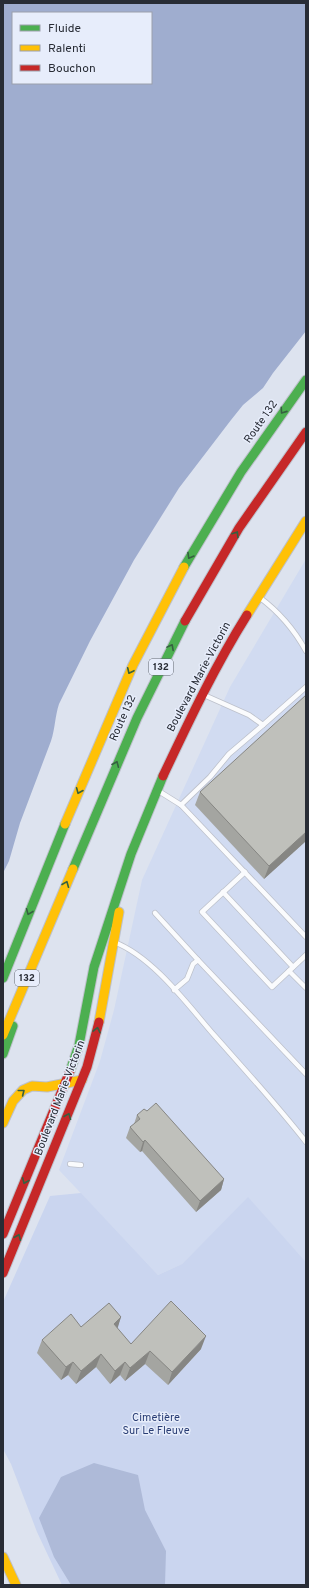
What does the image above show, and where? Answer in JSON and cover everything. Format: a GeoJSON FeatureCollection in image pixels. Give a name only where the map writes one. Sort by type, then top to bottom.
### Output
{"type":"FeatureCollection","features":[{"type":"Feature","properties":{"kind":"main road","name":"Route 132"},"geometry":{"type":"LineString","coordinates":[[3,978],[67,817],[146,637],[225,497],[306,380]]}},
{"type":"Feature","properties":{"kind":"main road","name":"Route 132"},"geometry":{"type":"LineString","coordinates":[[3,1035],[130,731],[161,667],[197,598],[229,545],[264,491],[306,432]]}},
{"type":"Feature","properties":{"kind":"main road","name":"Boulevard Marie-Victorin"},"geometry":{"type":"LineString","coordinates":[[3,1272],[38,1170],[40,1145],[73,1063],[80,1040],[94,967],[131,854],[156,790],[202,694],[230,642],[306,521]]}},
{"type":"Feature","properties":{"kind":"main road","name":"Boulevard Marie-Victorin"},"geometry":{"type":"LineString","coordinates":[[3,1234],[38,1170],[53,1151],[87,1067],[99,1024],[131,854]]}},
{"type":"Feature","properties":{"kind":"main road"},"geometry":{"type":"LineString","coordinates":[[3,1054],[51,920]]}},
{"type":"Feature","properties":{"kind":"main road"},"geometry":{"type":"LineString","coordinates":[[3,969],[13,951]]}},
{"type":"Feature","properties":{"kind":"main road"},"geometry":{"type":"LineString","coordinates":[[3,1123],[13,1101],[23,1090],[32,1086],[47,1087],[82,1080]]}},
{"type":"Feature","properties":{"kind":"main road"},"geometry":{"type":"LineString","coordinates":[[47,1087],[59,1097]]}},
{"type":"Feature","properties":{"kind":"main road"},"geometry":{"type":"LineString","coordinates":[[3,1557],[16,1585]]}},
{"type":"Feature","properties":{"kind":"lane"},"geometry":{"type":"LineString","coordinates":[[258,596],[273,608],[300,641],[306,651]]}},
{"type":"Feature","properties":{"kind":"lane"},"geometry":{"type":"LineString","coordinates":[[181,805],[210,777],[229,754],[306,687]]}},
{"type":"Feature","properties":{"kind":"lane"},"geometry":{"type":"LineString","coordinates":[[202,694],[249,715],[262,725]]}},
{"type":"Feature","properties":{"kind":"lane"},"geometry":{"type":"LineString","coordinates":[[156,790],[181,805],[306,937]]}},
{"type":"Feature","properties":{"kind":"lane"},"geometry":{"type":"LineString","coordinates":[[245,872],[202,912],[272,987],[306,955]]}},
{"type":"Feature","properties":{"kind":"lane"},"geometry":{"type":"LineString","coordinates":[[223,892],[293,967]]}},
{"type":"Feature","properties":{"kind":"lane"},"geometry":{"type":"LineString","coordinates":[[155,913],[306,1074]]}},
{"type":"Feature","properties":{"kind":"lane"},"geometry":{"type":"LineString","coordinates":[[103,939],[132,950],[141,956],[174,990],[286,1117],[306,1142]]}},
{"type":"Feature","properties":{"kind":"lane"},"geometry":{"type":"LineString","coordinates":[[174,990],[187,979],[193,964],[198,960]]}},
{"type":"Feature","properties":{"kind":"lane"},"geometry":{"type":"LineString","coordinates":[[289,971],[306,988]]}},
{"type":"Feature","properties":{"kind":"lane"},"geometry":{"type":"LineString","coordinates":[[73,1063],[87,1067]]}},
{"type":"Feature","properties":{"kind":"lane"},"geometry":{"type":"LineString","coordinates":[[40,1145],[53,1151]]}},
{"type":"Feature","properties":{"kind":"lane"},"geometry":{"type":"LineString","coordinates":[[70,1164],[81,1165]]}},
{"type":"Feature","properties":{"kind":"shaded area"},"geometry":{"type":"Polygon","coordinates":[[[3,3],[306,3],[306,331],[263,388],[243,405],[179,488],[134,560],[90,641],[59,704],[51,741],[20,823],[9,861],[3,873],[3,3]]]}},
{"type":"Feature","properties":{"kind":"shaded area"},"geometry":{"type":"Polygon","coordinates":[[[306,559],[306,1262],[248,1198],[182,1264],[158,1275],[59,1170],[100,1061],[114,1010],[142,880],[230,687],[306,559]]]}},
{"type":"Feature","properties":{"kind":"shaded area"},"geometry":{"type":"Polygon","coordinates":[[[94,1463],[138,1475],[145,1510],[166,1551],[165,1585],[71,1585],[54,1557],[39,1518],[61,1477],[94,1463]]]}},
{"type":"Feature","properties":{"kind":"green space","name":"Cimetière Sur Le Fleuve"},"geometry":{"type":"Polygon","coordinates":[[[81,1193],[158,1275],[182,1264],[248,1197],[306,1262],[306,1585],[62,1585],[37,1532],[11,1464],[3,1449],[3,1302],[50,1196],[81,1193]]]}},
{"type":"Feature","properties":{"kind":"building"},"geometry":{"type":"Polygon","coordinates":[[[306,695],[306,832],[269,866],[200,792],[306,695]]]}},
{"type":"Feature","properties":{"kind":"building"},"geometry":{"type":"Polygon","coordinates":[[[156,1103],[224,1179],[200,1201],[145,1140],[143,1142],[130,1127],[140,1119],[137,1115],[144,1109],[147,1111],[156,1103]]]}},
{"type":"Feature","properties":{"kind":"building"},"geometry":{"type":"Polygon","coordinates":[[[171,1301],[206,1336],[172,1372],[150,1351],[130,1368],[125,1362],[115,1371],[101,1354],[81,1371],[73,1362],[66,1367],[42,1340],[71,1314],[81,1327],[109,1303],[121,1317],[114,1324],[131,1344],[171,1301]]]}},
{"type":"Feature","properties":{"kind":"traffic: fast"},"geometry":{"type":"LineString","coordinates":[[184,567],[241,472],[306,380]]}},
{"type":"Feature","properties":{"kind":"traffic: fast"},"geometry":{"type":"LineString","coordinates":[[73,869],[137,718],[185,621]]}},
{"type":"Feature","properties":{"kind":"traffic: fast"},"geometry":{"type":"LineString","coordinates":[[70,1071],[79,1045],[94,967],[131,854],[163,776]]}},
{"type":"Feature","properties":{"kind":"traffic: fast"},"geometry":{"type":"LineString","coordinates":[[3,978],[65,824]]}},
{"type":"Feature","properties":{"kind":"traffic: fast"},"geometry":{"type":"LineString","coordinates":[[3,1054],[13,1026]]}},
{"type":"Feature","properties":{"kind":"traffic: slow"},"geometry":{"type":"LineString","coordinates":[[247,615],[306,521]]}},
{"type":"Feature","properties":{"kind":"traffic: slow"},"geometry":{"type":"LineString","coordinates":[[65,824],[133,665],[184,567]]}},
{"type":"Feature","properties":{"kind":"traffic: slow"},"geometry":{"type":"LineString","coordinates":[[3,1035],[73,869]]}},
{"type":"Feature","properties":{"kind":"traffic: slow"},"geometry":{"type":"LineString","coordinates":[[99,1022],[119,912]]}},
{"type":"Feature","properties":{"kind":"traffic: slow"},"geometry":{"type":"LineString","coordinates":[[3,1123],[13,1101],[23,1090],[32,1086],[47,1087],[82,1080]]}},
{"type":"Feature","properties":{"kind":"traffic: slow"},"geometry":{"type":"LineString","coordinates":[[3,1557],[16,1585]]}},
{"type":"Feature","properties":{"kind":"traffic: jam"},"geometry":{"type":"LineString","coordinates":[[185,621],[239,528],[306,432]]}},
{"type":"Feature","properties":{"kind":"traffic: jam"},"geometry":{"type":"LineString","coordinates":[[163,776],[213,674],[247,615]]}},
{"type":"Feature","properties":{"kind":"traffic: jam"},"geometry":{"type":"LineString","coordinates":[[3,1273],[87,1067],[99,1022]]}},
{"type":"Feature","properties":{"kind":"traffic: jam"},"geometry":{"type":"LineString","coordinates":[[3,1234],[70,1071]]}}]}
